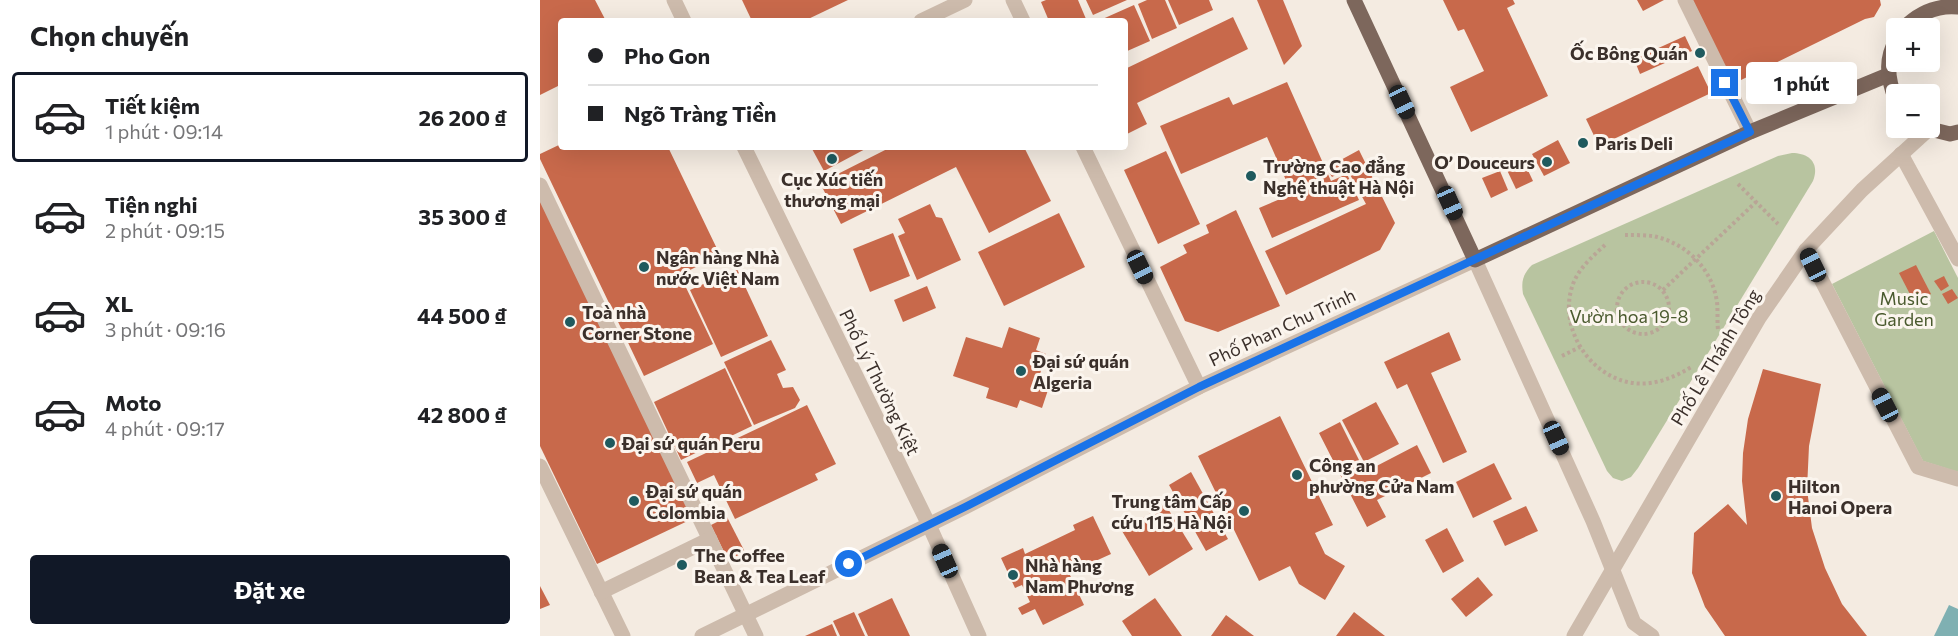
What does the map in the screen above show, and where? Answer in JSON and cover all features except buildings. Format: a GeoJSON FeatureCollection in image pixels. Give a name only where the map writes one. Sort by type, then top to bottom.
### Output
{"type":"FeatureCollection","features":[{"type":"Feature","properties":{"kind":"main road"},"geometry":{"type":"LineString","coordinates":[[1354,0],[1475,260]]}},
{"type":"Feature","properties":{"kind":"main road"},"geometry":{"type":"LineString","coordinates":[[1917,18],[1932,4],[1956,5]]}},
{"type":"Feature","properties":{"kind":"main road"},"geometry":{"type":"LineString","coordinates":[[1888,72],[1891,84]]}},
{"type":"Feature","properties":{"kind":"main road","name":"Phố Phan Chu Trinh"},"geometry":{"type":"LineString","coordinates":[[1475,260],[1750,132],[1888,75]]}},
{"type":"Feature","properties":{"kind":"main road"},"geometry":{"type":"LineString","coordinates":[[1940,131],[1950,134],[1958,132]]}},
{"type":"Feature","properties":{"kind":"street"},"geometry":{"type":"LineString","coordinates":[[674,0],[683,18]]}},
{"type":"Feature","properties":{"kind":"street"},"geometry":{"type":"LineString","coordinates":[[927,18],[965,0]]}},
{"type":"Feature","properties":{"kind":"street"},"geometry":{"type":"LineString","coordinates":[[1013,0],[1022,18]]}},
{"type":"Feature","properties":{"kind":"street"},"geometry":{"type":"LineString","coordinates":[[1685,0],[1750,132]]}},
{"type":"Feature","properties":{"kind":"street","name":"Phố Lê Thánh Tông"},"geometry":{"type":"LineString","coordinates":[[1574,636],[1759,318],[1806,250],[1841,210],[1917,138]]}},
{"type":"Feature","properties":{"kind":"street","name":"Phố Lý Thường Kiệt"},"geometry":{"type":"LineString","coordinates":[[745,150],[929,525],[979,636]]}},
{"type":"Feature","properties":{"kind":"street"},"geometry":{"type":"LineString","coordinates":[[1084,150],[1199,387]]}},
{"type":"Feature","properties":{"kind":"street"},"geometry":{"type":"LineString","coordinates":[[1900,154],[1958,259]]}},
{"type":"Feature","properties":{"kind":"street"},"geometry":{"type":"LineString","coordinates":[[540,185],[756,636]]}},
{"type":"Feature","properties":{"kind":"street"},"geometry":{"type":"LineString","coordinates":[[1806,250],[1918,467],[1958,479]]}},
{"type":"Feature","properties":{"kind":"street"},"geometry":{"type":"LineString","coordinates":[[1475,260],[1593,521],[1634,623],[1652,636]]}},
{"type":"Feature","properties":{"kind":"street","name":"Phố Phan Chu Trinh"},"geometry":{"type":"LineString","coordinates":[[702,636],[929,525],[1199,387],[1475,260]]}},
{"type":"Feature","properties":{"kind":"street"},"geometry":{"type":"LineString","coordinates":[[540,466],[623,636]]}},
{"type":"Feature","properties":{"kind":"street"},"geometry":{"type":"LineString","coordinates":[[601,592],[711,539]]}},
{"type":"Feature","properties":{"kind":"path"},"geometry":{"type":"LineString","coordinates":[[1738,184],[1778,224]]}},
{"type":"Feature","properties":{"kind":"path"},"geometry":{"type":"LineString","coordinates":[[1662,290],[1756,202]]}},
{"type":"Feature","properties":{"kind":"path"},"geometry":{"type":"LineString","coordinates":[[1625,235],[1652,236],[1676,243],[1696,258],[1710,278],[1717,301],[1718,330]]}},
{"type":"Feature","properties":{"kind":"path"},"geometry":{"type":"LineString","coordinates":[[1605,245],[1585,263],[1573,285],[1569,310],[1574,335],[1586,357],[1604,372],[1626,382],[1650,383],[1673,378],[1693,366]]}},
{"type":"Feature","properties":{"kind":"path"},"geometry":{"type":"LineString","coordinates":[[1645,281],[1653,283],[1662,290],[1669,301],[1668,318],[1663,325],[1647,334],[1629,330],[1618,316],[1618,298],[1629,285],[1645,281]]}},
{"type":"Feature","properties":{"kind":"path"},"geometry":{"type":"LineString","coordinates":[[1562,356],[1580,347]]}},
{"type":"Feature","properties":{"kind":"green space","name":"Vườn hoa 19-8"},"geometry":{"type":"Polygon","coordinates":[[[1798,153],[1812,160],[1815,169],[1813,181],[1638,468],[1631,477],[1622,481],[1613,478],[1607,471],[1523,294],[1525,275],[1532,265],[1778,156],[1798,153]]]}},
{"type":"Feature","properties":{"kind":"green space","name":"Music Garden"},"geometry":{"type":"Polygon","coordinates":[[[1934,231],[1958,278],[1958,472],[1923,461],[1832,284],[1934,231]]]}},
{"type":"Feature","properties":{"kind":"water"},"geometry":{"type":"Polygon","coordinates":[[[1949,605],[1958,609],[1958,636],[1934,636],[1949,605]]]}},
{"type":"Feature","properties":{"kind":"place","name":"Ốc Bông Quán"},"geometry":{"type":"Point","coordinates":[1700,53]}},
{"type":"Feature","properties":{"kind":"place","name":"Paris Deli"},"geometry":{"type":"Point","coordinates":[1583,143]}},
{"type":"Feature","properties":{"kind":"place","name":"Cục Xúc tiến thương mại"},"geometry":{"type":"Point","coordinates":[832,159]}},
{"type":"Feature","properties":{"kind":"place","name":"O’ Douceurs"},"geometry":{"type":"Point","coordinates":[1547,162]}},
{"type":"Feature","properties":{"kind":"place","name":"Trường Cao đẳng Nghệ thuật Hà Nội"},"geometry":{"type":"Point","coordinates":[1251,176]}},
{"type":"Feature","properties":{"kind":"place","name":"Ngân hàng Nhà nước Việt Nam"},"geometry":{"type":"Point","coordinates":[644,267]}},
{"type":"Feature","properties":{"kind":"place","name":"Toà nhà Corner Stone"},"geometry":{"type":"Point","coordinates":[570,322]}},
{"type":"Feature","properties":{"kind":"place","name":"Đại sứ quán Algeria"},"geometry":{"type":"Point","coordinates":[1021,371]}},
{"type":"Feature","properties":{"kind":"place","name":"Đại sứ quán Peru"},"geometry":{"type":"Point","coordinates":[610,443]}},
{"type":"Feature","properties":{"kind":"place","name":"Công an phường Cửa Nam"},"geometry":{"type":"Point","coordinates":[1297,475]}},
{"type":"Feature","properties":{"kind":"place","name":"Hilton Hanoi Opera"},"geometry":{"type":"Point","coordinates":[1776,496]}},
{"type":"Feature","properties":{"kind":"place","name":"Đại sứ quán Colombia"},"geometry":{"type":"Point","coordinates":[634,501]}},
{"type":"Feature","properties":{"kind":"place","name":"Trung tâm Cấp cứu 115 Hà Nội"},"geometry":{"type":"Point","coordinates":[1244,511]}},
{"type":"Feature","properties":{"kind":"place","name":"The Coffee Bean & Tea Leaf"},"geometry":{"type":"Point","coordinates":[682,565]}},
{"type":"Feature","properties":{"kind":"place","name":"Nhà hàng Nam Phương"},"geometry":{"type":"Point","coordinates":[1013,575]}},
{"type":"Feature","properties":{"kind":"route"},"geometry":{"type":"LineString","coordinates":[[849,564],[1199,387],[1750,132],[1725,83]]}}]}
